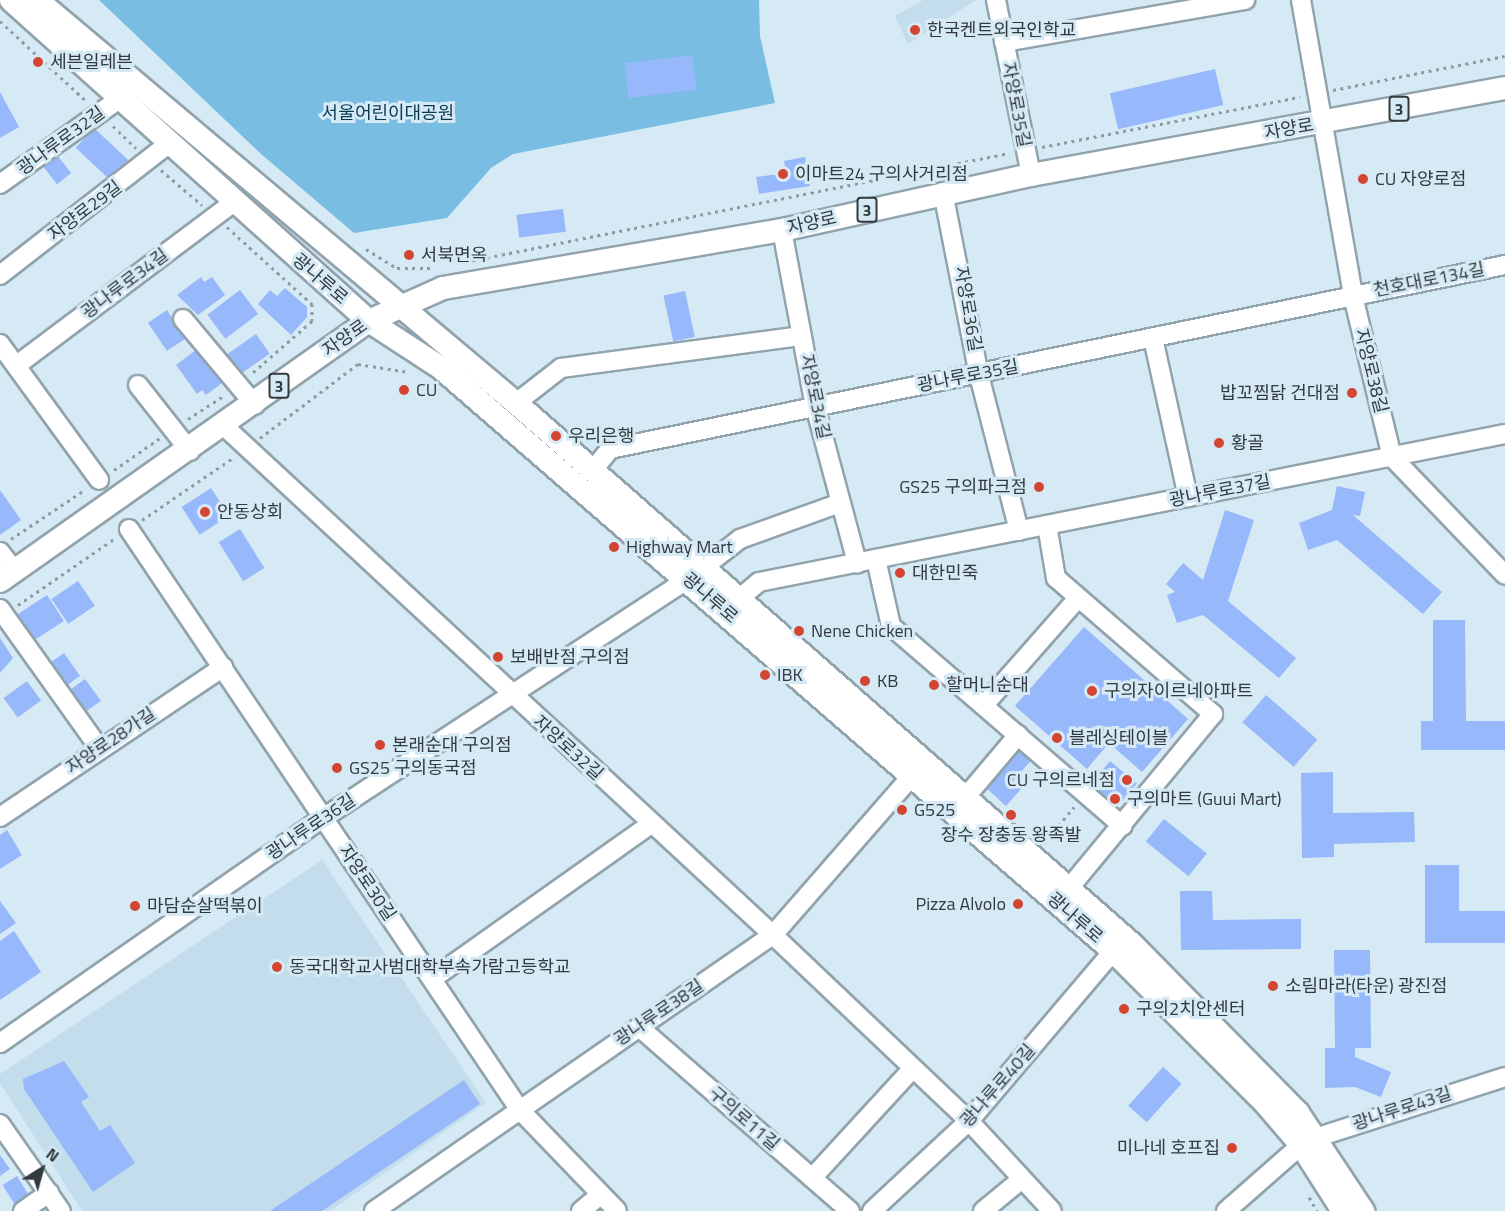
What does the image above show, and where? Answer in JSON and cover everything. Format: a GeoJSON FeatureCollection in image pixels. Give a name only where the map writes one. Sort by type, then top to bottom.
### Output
{"type":"FeatureCollection","features":[{"type":"Feature","properties":{"kind":"main road","name":"광나루로"},"geometry":{"type":"LineString","coordinates":[[11,0],[122,97],[168,144],[369,321],[441,368],[696,573],[740,598],[1068,889],[1212,1020],[1310,1141],[1363,1211]]}},
{"type":"Feature","properties":{"kind":"main road","name":"광나루로"},"geometry":{"type":"LineString","coordinates":[[37,0],[593,470],[696,573],[911,777],[1113,951],[1310,1141],[1343,1211]]}},
{"type":"Feature","properties":{"kind":"main road","name":"자양로"},"geometry":{"type":"LineString","coordinates":[[7,576],[225,427],[369,321],[397,305],[443,288],[782,230],[943,192],[1322,124],[1505,88]]}},
{"type":"Feature","properties":{"kind":"street","name":"자양로35길"},"geometry":{"type":"LineString","coordinates":[[996,0],[1031,175]]}},
{"type":"Feature","properties":{"kind":"street"},"geometry":{"type":"LineString","coordinates":[[1004,42],[1245,0]]}},
{"type":"Feature","properties":{"kind":"street","name":"자양로38길"},"geometry":{"type":"LineString","coordinates":[[1301,0],[1353,296],[1392,457]]}},
{"type":"Feature","properties":{"kind":"street","name":"광나루로32길"},"geometry":{"type":"LineString","coordinates":[[0,184],[122,97]]}},
{"type":"Feature","properties":{"kind":"street","name":"자양로29길"},"geometry":{"type":"LineString","coordinates":[[0,274],[168,144]]}},
{"type":"Feature","properties":{"kind":"street","name":"자양로36길"},"geometry":{"type":"LineString","coordinates":[[943,192],[979,375],[1019,531]]}},
{"type":"Feature","properties":{"kind":"street","name":"광나루로34길"},"geometry":{"type":"LineString","coordinates":[[17,365],[234,203]]}},
{"type":"Feature","properties":{"kind":"street","name":"자양로34길"},"geometry":{"type":"LineString","coordinates":[[782,230],[815,406],[857,563]]}},
{"type":"Feature","properties":{"kind":"street","name":"천호대로134길"},"geometry":{"type":"LineString","coordinates":[[1353,296],[1505,265]]}},
{"type":"Feature","properties":{"kind":"street","name":"광나루로35길"},"geometry":{"type":"LineString","coordinates":[[593,470],[610,448],[979,375],[1353,296]]}},
{"type":"Feature","properties":{"kind":"street"},"geometry":{"type":"LineString","coordinates":[[183,319],[255,405]]}},
{"type":"Feature","properties":{"kind":"street"},"geometry":{"type":"LineString","coordinates":[[516,404],[561,368],[802,336]]}},
{"type":"Feature","properties":{"kind":"street"},"geometry":{"type":"LineString","coordinates":[[1153,338],[1188,497]]}},
{"type":"Feature","properties":{"kind":"street"},"geometry":{"type":"LineString","coordinates":[[0,344],[99,480]]}},
{"type":"Feature","properties":{"kind":"street"},"geometry":{"type":"LineString","coordinates":[[138,385],[190,451]]}},
{"type":"Feature","properties":{"kind":"street","name":"자양로32길"},"geometry":{"type":"LineString","coordinates":[[225,427],[245,450],[773,935],[969,1122],[1052,1211]]}},
{"type":"Feature","properties":{"kind":"street","name":"광나루로37길"},"geometry":{"type":"LineString","coordinates":[[740,598],[759,582],[1505,434]]}},
{"type":"Feature","properties":{"kind":"street"},"geometry":{"type":"LineString","coordinates":[[1392,457],[1505,575]]}},
{"type":"Feature","properties":{"kind":"street","name":"광나루로"},"geometry":{"type":"LineString","coordinates":[[696,573],[740,539],[840,503]]}},
{"type":"Feature","properties":{"kind":"street"},"geometry":{"type":"LineString","coordinates":[[1047,525],[1056,578],[1077,599],[1213,714],[1123,826],[1068,889]]}},
{"type":"Feature","properties":{"kind":"street","name":"자양로30길"},"geometry":{"type":"LineString","coordinates":[[129,529],[519,1109],[617,1211]]}},
{"type":"Feature","properties":{"kind":"street","name":"자양로"},"geometry":{"type":"LineString","coordinates":[[0,552],[7,576]]}},
{"type":"Feature","properties":{"kind":"street"},"geometry":{"type":"LineString","coordinates":[[876,559],[891,626],[1087,792],[1123,826]]}},
{"type":"Feature","properties":{"kind":"street","name":"광나루로36길"},"geometry":{"type":"LineString","coordinates":[[0,1043],[322,818],[513,698],[696,573]]}},
{"type":"Feature","properties":{"kind":"street"},"geometry":{"type":"LineString","coordinates":[[984,705],[1077,599]]}},
{"type":"Feature","properties":{"kind":"street"},"geometry":{"type":"LineString","coordinates":[[2,612],[99,749]]}},
{"type":"Feature","properties":{"kind":"street","name":"자양로28가길"},"geometry":{"type":"LineString","coordinates":[[0,817],[223,667]]}},
{"type":"Feature","properties":{"kind":"street"},"geometry":{"type":"LineString","coordinates":[[964,799],[1018,735]]}},
{"type":"Feature","properties":{"kind":"street","name":"광나루로38길"},"geometry":{"type":"LineString","coordinates":[[374,1211],[773,935],[911,777]]}},
{"type":"Feature","properties":{"kind":"street"},"geometry":{"type":"LineString","coordinates":[[432,979],[651,824]]}},
{"type":"Feature","properties":{"kind":"street","name":"광나루로40길"},"geometry":{"type":"LineString","coordinates":[[872,1211],[969,1122],[1113,951]]}},
{"type":"Feature","properties":{"kind":"street","name":"구의로11길"},"geometry":{"type":"LineString","coordinates":[[639,1027],[850,1211]]}},
{"type":"Feature","properties":{"kind":"street"},"geometry":{"type":"LineString","coordinates":[[812,1178],[913,1068]]}},
{"type":"Feature","properties":{"kind":"street","name":"광나루로43길"},"geometry":{"type":"LineString","coordinates":[[1310,1141],[1505,1077]]}},
{"type":"Feature","properties":{"kind":"street"},"geometry":{"type":"LineString","coordinates":[[0,1124],[61,1211]]}},
{"type":"Feature","properties":{"kind":"street"},"geometry":{"type":"LineString","coordinates":[[1226,1211],[1310,1141]]}},
{"type":"Feature","properties":{"kind":"street"},"geometry":{"type":"LineString","coordinates":[[983,1211],[1022,1179]]}},
{"type":"Feature","properties":{"kind":"street"},"geometry":{"type":"LineString","coordinates":[[23,1211],[49,1193]]}},
{"type":"Feature","properties":{"kind":"street"},"geometry":{"type":"LineString","coordinates":[[581,1211],[601,1194]]}},
{"type":"Feature","properties":{"kind":"path"},"geometry":{"type":"LineString","coordinates":[[462,263],[1505,56]]}},
{"type":"Feature","properties":{"kind":"path"},"geometry":{"type":"LineString","coordinates":[[362,247],[397,268],[438,268]]}},
{"type":"Feature","properties":{"kind":"path"},"geometry":{"type":"LineString","coordinates":[[2,612],[245,450],[358,364],[385,364]]}},
{"type":"Feature","properties":{"kind":"path"},"geometry":{"type":"LineString","coordinates":[[1036,852],[1087,792]]}},
{"type":"Feature","properties":{"kind":"shaded area","name":"한국켄트외국인학교"},"geometry":{"type":"Polygon","coordinates":[[[923,0],[976,0],[908,44],[895,16],[923,0]]]}},
{"type":"Feature","properties":{"kind":"shaded area","name":"동국대학교사범대학부속가람고등학교"},"geometry":{"type":"Polygon","coordinates":[[[322,860],[486,1103],[330,1211],[82,1211],[0,1083],[0,1074],[322,860]]]}},
{"type":"Feature","properties":{"kind":"green space","name":"서울어린이대공원"},"geometry":{"type":"Polygon","coordinates":[[[99,0],[759,0],[760,36],[775,103],[513,154],[491,168],[447,218],[354,233],[261,154],[99,0]]]}},
{"type":"Feature","properties":{"kind":"building"},"geometry":{"type":"Polygon","coordinates":[[[692,55],[696,90],[629,98],[625,63],[692,55]]]}},
{"type":"Feature","properties":{"kind":"building"},"geometry":{"type":"Polygon","coordinates":[[[1215,69],[1223,105],[1118,129],[1110,93],[1215,69]]]}},
{"type":"Feature","properties":{"kind":"building"},"geometry":{"type":"Polygon","coordinates":[[[0,92],[19,127],[0,138],[0,92]]]}},
{"type":"Feature","properties":{"kind":"building"},"geometry":{"type":"Polygon","coordinates":[[[94,128],[132,163],[114,183],[76,148],[94,128]]]}},
{"type":"Feature","properties":{"kind":"building"},"geometry":{"type":"Polygon","coordinates":[[[57,155],[71,173],[57,184],[43,166],[57,155]]]}},
{"type":"Feature","properties":{"kind":"building"},"geometry":{"type":"Polygon","coordinates":[[[805,157],[810,186],[759,194],[756,177],[786,173],[784,161],[805,157]]]}},
{"type":"Feature","properties":{"kind":"building"},"geometry":{"type":"Polygon","coordinates":[[[563,209],[566,232],[519,238],[516,215],[563,209]]]}},
{"type":"Feature","properties":{"kind":"building"},"geometry":{"type":"Polygon","coordinates":[[[201,277],[204,282],[212,277],[225,295],[198,315],[177,295],[201,277]]]}},
{"type":"Feature","properties":{"kind":"building"},"geometry":{"type":"Polygon","coordinates":[[[285,288],[307,307],[307,317],[291,335],[258,304],[270,290],[277,296],[285,288]]]}},
{"type":"Feature","properties":{"kind":"building"},"geometry":{"type":"Polygon","coordinates":[[[240,290],[258,314],[225,339],[207,315],[240,290]]]}},
{"type":"Feature","properties":{"kind":"building"},"geometry":{"type":"Polygon","coordinates":[[[685,291],[695,337],[673,342],[663,296],[685,291]]]}},
{"type":"Feature","properties":{"kind":"building"},"geometry":{"type":"Polygon","coordinates":[[[167,310],[186,338],[167,351],[148,323],[167,310]]]}},
{"type":"Feature","properties":{"kind":"building"},"geometry":{"type":"Polygon","coordinates":[[[256,334],[270,354],[237,377],[223,357],[256,334]]]}},
{"type":"Feature","properties":{"kind":"building"},"geometry":{"type":"Polygon","coordinates":[[[201,346],[226,380],[206,395],[202,390],[197,394],[176,365],[201,346]]]}},
{"type":"Feature","properties":{"kind":"building"},"geometry":{"type":"Polygon","coordinates":[[[1337,486],[1365,492],[1360,516],[1353,515],[1442,592],[1423,614],[1337,540],[1308,550],[1299,523],[1332,510],[1337,486]]]}},
{"type":"Feature","properties":{"kind":"building","name":"안동상회"},"geometry":{"type":"Polygon","coordinates":[[[211,488],[229,516],[200,535],[182,507],[211,488]]]}},
{"type":"Feature","properties":{"kind":"building"},"geometry":{"type":"Polygon","coordinates":[[[0,490],[21,520],[0,535],[0,490]]]}},
{"type":"Feature","properties":{"kind":"building"},"geometry":{"type":"Polygon","coordinates":[[[1225,510],[1254,520],[1228,601],[1296,658],[1279,678],[1203,615],[1177,623],[1167,595],[1175,592],[1166,584],[1183,563],[1203,580],[1225,510]]]}},
{"type":"Feature","properties":{"kind":"building"},"geometry":{"type":"Polygon","coordinates":[[[240,529],[264,568],[243,581],[219,542],[240,529]]]}},
{"type":"Feature","properties":{"kind":"building"},"geometry":{"type":"Polygon","coordinates":[[[78,581],[95,606],[68,624],[51,599],[78,581]]]}},
{"type":"Feature","properties":{"kind":"building"},"geometry":{"type":"Polygon","coordinates":[[[47,595],[64,621],[33,641],[16,615],[47,595]]]}},
{"type":"Feature","properties":{"kind":"building"},"geometry":{"type":"Polygon","coordinates":[[[1433,620],[1465,620],[1466,721],[1505,721],[1505,750],[1421,750],[1421,721],[1433,721],[1433,620]]]}},
{"type":"Feature","properties":{"kind":"building","name":"구의자이르네아파트"},"geometry":{"type":"Polygon","coordinates":[[[1084,627],[1188,719],[1142,772],[1109,743],[1087,769],[1015,706],[1084,627]]]}},
{"type":"Feature","properties":{"kind":"building"},"geometry":{"type":"Polygon","coordinates":[[[0,638],[13,658],[0,673],[0,638]]]}},
{"type":"Feature","properties":{"kind":"building"},"geometry":{"type":"Polygon","coordinates":[[[64,653],[80,676],[60,690],[44,667],[64,653]]]}},
{"type":"Feature","properties":{"kind":"building"},"geometry":{"type":"Polygon","coordinates":[[[85,679],[101,701],[82,714],[66,693],[85,679]]]}},
{"type":"Feature","properties":{"kind":"building"},"geometry":{"type":"Polygon","coordinates":[[[27,681],[41,700],[18,717],[4,698],[27,681]]]}},
{"type":"Feature","properties":{"kind":"building"},"geometry":{"type":"Polygon","coordinates":[[[1266,695],[1317,740],[1294,767],[1242,722],[1266,695]]]}},
{"type":"Feature","properties":{"kind":"building"},"geometry":{"type":"Polygon","coordinates":[[[1019,744],[1034,757],[1013,781],[1021,789],[1006,806],[983,785],[1019,744]]]}},
{"type":"Feature","properties":{"kind":"building"},"geometry":{"type":"Polygon","coordinates":[[[1110,761],[1137,783],[1118,806],[1091,784],[1110,761]]]}},
{"type":"Feature","properties":{"kind":"building"},"geometry":{"type":"Polygon","coordinates":[[[1333,772],[1333,813],[1414,812],[1415,842],[1334,844],[1334,857],[1302,858],[1301,773],[1333,772]]]}},
{"type":"Feature","properties":{"kind":"building"},"geometry":{"type":"Polygon","coordinates":[[[1164,819],[1207,854],[1188,876],[1146,842],[1164,819]]]}},
{"type":"Feature","properties":{"kind":"building"},"geometry":{"type":"Polygon","coordinates":[[[7,830],[22,855],[0,869],[0,835],[7,830]]]}},
{"type":"Feature","properties":{"kind":"building"},"geometry":{"type":"Polygon","coordinates":[[[1425,865],[1459,865],[1459,911],[1505,911],[1505,943],[1425,943],[1425,865]]]}},
{"type":"Feature","properties":{"kind":"building"},"geometry":{"type":"Polygon","coordinates":[[[1180,891],[1212,891],[1213,920],[1301,919],[1301,949],[1181,950],[1180,891]]]}},
{"type":"Feature","properties":{"kind":"building"},"geometry":{"type":"Polygon","coordinates":[[[0,901],[16,923],[0,934],[0,901]]]}},
{"type":"Feature","properties":{"kind":"building"},"geometry":{"type":"Polygon","coordinates":[[[14,931],[41,972],[0,1000],[0,941],[14,931]]]}},
{"type":"Feature","properties":{"kind":"building"},"geometry":{"type":"Polygon","coordinates":[[[1334,950],[1370,950],[1371,1048],[1355,1048],[1355,1057],[1391,1072],[1381,1097],[1355,1087],[1325,1088],[1325,1048],[1335,1048],[1334,950]]]}},
{"type":"Feature","properties":{"kind":"building"},"geometry":{"type":"Polygon","coordinates":[[[64,1061],[89,1097],[81,1102],[100,1131],[110,1125],[135,1163],[93,1192],[24,1089],[23,1079],[64,1061]]]}},
{"type":"Feature","properties":{"kind":"building"},"geometry":{"type":"Polygon","coordinates":[[[1163,1067],[1182,1084],[1147,1122],[1128,1106],[1163,1067]]]}},
{"type":"Feature","properties":{"kind":"building"},"geometry":{"type":"Polygon","coordinates":[[[464,1080],[480,1104],[322,1211],[270,1211],[464,1080]]]}},
{"type":"Feature","properties":{"kind":"building"},"geometry":{"type":"Polygon","coordinates":[[[0,1155],[10,1169],[0,1176],[0,1155]]]}},
{"type":"Feature","properties":{"kind":"building"},"geometry":{"type":"Polygon","coordinates":[[[17,1176],[29,1195],[14,1204],[3,1185],[17,1176]]]}},
{"type":"Feature","properties":{"kind":"place","name":"한국켄트외국인학교"},"geometry":{"type":"Point","coordinates":[915,30]}},
{"type":"Feature","properties":{"kind":"place","name":"세븐일레븐"},"geometry":{"type":"Point","coordinates":[38,62]}},
{"type":"Feature","properties":{"kind":"place","name":"이마트24 구의사거리점"},"geometry":{"type":"Point","coordinates":[783,174]}},
{"type":"Feature","properties":{"kind":"place","name":"CU 자양로점"},"geometry":{"type":"Point","coordinates":[1363,179]}},
{"type":"Feature","properties":{"kind":"place","name":"서북면옥"},"geometry":{"type":"Point","coordinates":[409,255]}},
{"type":"Feature","properties":{"kind":"place","name":"CU"},"geometry":{"type":"Point","coordinates":[404,390]}},
{"type":"Feature","properties":{"kind":"place","name":"밥꼬찜닭 건대점"},"geometry":{"type":"Point","coordinates":[1352,393]}},
{"type":"Feature","properties":{"kind":"place","name":"우리은행"},"geometry":{"type":"Point","coordinates":[556,436]}},
{"type":"Feature","properties":{"kind":"place","name":"황골"},"geometry":{"type":"Point","coordinates":[1219,443]}},
{"type":"Feature","properties":{"kind":"place","name":"GS25 구의파크점"},"geometry":{"type":"Point","coordinates":[1039,487]}},
{"type":"Feature","properties":{"kind":"place","name":"안동상회"},"geometry":{"type":"Point","coordinates":[205,512]}},
{"type":"Feature","properties":{"kind":"place","name":"Highway Mart"},"geometry":{"type":"Point","coordinates":[614,547]}},
{"type":"Feature","properties":{"kind":"place","name":"대한민죽"},"geometry":{"type":"Point","coordinates":[900,573]}},
{"type":"Feature","properties":{"kind":"place","name":"Nene Chicken"},"geometry":{"type":"Point","coordinates":[799,631]}},
{"type":"Feature","properties":{"kind":"place","name":"보배반점 구의점"},"geometry":{"type":"Point","coordinates":[498,657]}},
{"type":"Feature","properties":{"kind":"place","name":"IBK"},"geometry":{"type":"Point","coordinates":[765,675]}},
{"type":"Feature","properties":{"kind":"place","name":"KB"},"geometry":{"type":"Point","coordinates":[865,681]}},
{"type":"Feature","properties":{"kind":"place","name":"할머니순대"},"geometry":{"type":"Point","coordinates":[934,685]}},
{"type":"Feature","properties":{"kind":"place","name":"구의자이르네아파트"},"geometry":{"type":"Point","coordinates":[1092,691]}},
{"type":"Feature","properties":{"kind":"place","name":"블레싱테이블"},"geometry":{"type":"Point","coordinates":[1057,738]}},
{"type":"Feature","properties":{"kind":"place","name":"본래순대 구의점"},"geometry":{"type":"Point","coordinates":[380,745]}},
{"type":"Feature","properties":{"kind":"place","name":"GS25 구의동국점"},"geometry":{"type":"Point","coordinates":[337,768]}},
{"type":"Feature","properties":{"kind":"place","name":"CU 구의르네점"},"geometry":{"type":"Point","coordinates":[1127,780]}},
{"type":"Feature","properties":{"kind":"place","name":"구의마트 (Guui Mart)"},"geometry":{"type":"Point","coordinates":[1115,799]}},
{"type":"Feature","properties":{"kind":"place","name":"G525"},"geometry":{"type":"Point","coordinates":[902,810]}},
{"type":"Feature","properties":{"kind":"place","name":"장수 장충동 왕족발"},"geometry":{"type":"Point","coordinates":[1011,815]}},
{"type":"Feature","properties":{"kind":"place","name":"Pizza Alvolo"},"geometry":{"type":"Point","coordinates":[1018,904]}},
{"type":"Feature","properties":{"kind":"place","name":"마담순살떡볶이"},"geometry":{"type":"Point","coordinates":[135,906]}},
{"type":"Feature","properties":{"kind":"place","name":"동국대학교사범대학부속가람고등학교"},"geometry":{"type":"Point","coordinates":[277,967]}},
{"type":"Feature","properties":{"kind":"place","name":"소림마라(타운) 광진점"},"geometry":{"type":"Point","coordinates":[1273,986]}},
{"type":"Feature","properties":{"kind":"place","name":"구의2치안센터"},"geometry":{"type":"Point","coordinates":[1124,1009]}},
{"type":"Feature","properties":{"kind":"place","name":"미나네 호프집"},"geometry":{"type":"Point","coordinates":[1232,1148]}}]}
